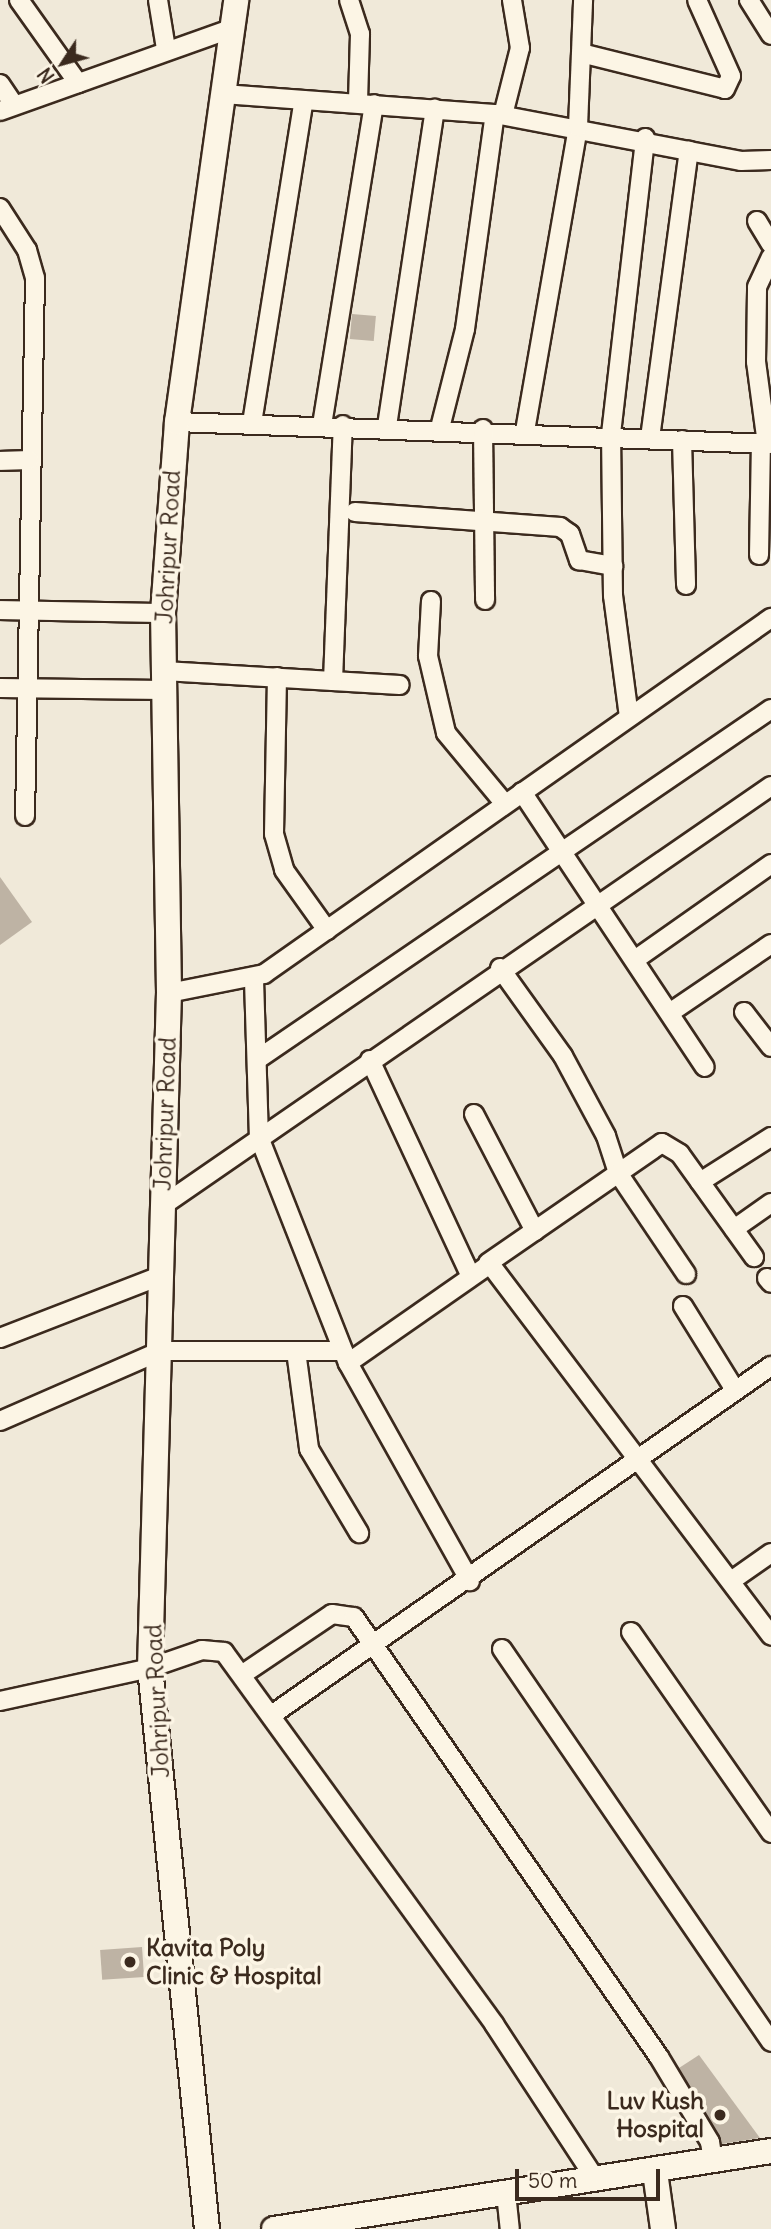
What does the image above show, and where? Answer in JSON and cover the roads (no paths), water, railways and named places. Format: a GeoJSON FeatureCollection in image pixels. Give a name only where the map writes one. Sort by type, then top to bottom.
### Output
{"type":"FeatureCollection","features":[{"type":"Feature","properties":{"kind":"street"},"geometry":{"type":"LineString","coordinates":[[19,0],[78,83]]}},
{"type":"Feature","properties":{"kind":"street"},"geometry":{"type":"LineString","coordinates":[[158,0],[166,49]]}},
{"type":"Feature","properties":{"kind":"street","name":"Johripur Road"},"geometry":{"type":"LineString","coordinates":[[207,2229],[150,1668],[169,993],[163,613],[177,422],[236,0]]}},
{"type":"Feature","properties":{"kind":"street"},"geometry":{"type":"LineString","coordinates":[[322,425],[366,103],[360,34],[349,0]]}},
{"type":"Feature","properties":{"kind":"street"},"geometry":{"type":"LineString","coordinates":[[440,428],[472,289],[499,115],[520,48],[512,0]]}},
{"type":"Feature","properties":{"kind":"street"},"geometry":{"type":"LineString","coordinates":[[524,431],[578,127],[585,54],[583,0]]}},
{"type":"Feature","properties":{"kind":"street"},"geometry":{"type":"LineString","coordinates":[[585,54],[725,89],[731,76],[697,0]]}},
{"type":"Feature","properties":{"kind":"street"},"geometry":{"type":"LineString","coordinates":[[749,0],[771,35]]}},
{"type":"Feature","properties":{"kind":"street"},"geometry":{"type":"LineString","coordinates":[[0,83],[7,108],[166,49],[230,29]]}},
{"type":"Feature","properties":{"kind":"street"},"geometry":{"type":"LineString","coordinates":[[222,94],[499,115],[645,138],[689,151],[771,160]]}},
{"type":"Feature","properties":{"kind":"street"},"geometry":{"type":"LineString","coordinates":[[252,423],[304,100]]}},
{"type":"Feature","properties":{"kind":"street"},"geometry":{"type":"LineString","coordinates":[[387,426],[435,109]]}},
{"type":"Feature","properties":{"kind":"street"},"geometry":{"type":"LineString","coordinates":[[629,717],[613,566],[611,434],[645,138]]}},
{"type":"Feature","properties":{"kind":"street"},"geometry":{"type":"LineString","coordinates":[[650,438],[689,151]]}},
{"type":"Feature","properties":{"kind":"street"},"geometry":{"type":"LineString","coordinates":[[0,208],[27,250],[35,278],[25,611],[25,816]]}},
{"type":"Feature","properties":{"kind":"street"},"geometry":{"type":"LineString","coordinates":[[757,221],[771,244]]}},
{"type":"Feature","properties":{"kind":"street"},"geometry":{"type":"LineString","coordinates":[[759,555],[766,444],[756,362],[757,286],[771,257]]}},
{"type":"Feature","properties":{"kind":"street"},"geometry":{"type":"LineString","coordinates":[[177,422],[482,429],[766,444]]}},
{"type":"Feature","properties":{"kind":"street"},"geometry":{"type":"LineString","coordinates":[[333,681],[343,425]]}},
{"type":"Feature","properties":{"kind":"street"},"geometry":{"type":"LineString","coordinates":[[482,429],[485,600]]}},
{"type":"Feature","properties":{"kind":"street"},"geometry":{"type":"LineString","coordinates":[[682,439],[686,585]]}},
{"type":"Feature","properties":{"kind":"street"},"geometry":{"type":"LineString","coordinates":[[0,461],[29,460]]}},
{"type":"Feature","properties":{"kind":"street"},"geometry":{"type":"LineString","coordinates":[[355,512],[483,524],[560,527],[570,534],[579,560],[613,566]]}},
{"type":"Feature","properties":{"kind":"street"},"geometry":{"type":"LineString","coordinates":[[431,601],[428,656],[446,733],[505,804]]}},
{"type":"Feature","properties":{"kind":"street"},"geometry":{"type":"LineString","coordinates":[[0,610],[163,613]]}},
{"type":"Feature","properties":{"kind":"street"},"geometry":{"type":"LineString","coordinates":[[169,993],[254,980],[771,618]]}},
{"type":"Feature","properties":{"kind":"street"},"geometry":{"type":"LineString","coordinates":[[277,677],[274,834],[284,870],[327,930]]}},
{"type":"Feature","properties":{"kind":"street"},"geometry":{"type":"LineString","coordinates":[[0,688],[277,677],[400,685]]}},
{"type":"Feature","properties":{"kind":"street"},"geometry":{"type":"LineString","coordinates":[[258,1059],[771,709]]}},
{"type":"Feature","properties":{"kind":"street"},"geometry":{"type":"LineString","coordinates":[[162,1206],[597,900],[771,786]]}},
{"type":"Feature","properties":{"kind":"street"},"geometry":{"type":"LineString","coordinates":[[522,792],[597,900],[705,1067]]}},
{"type":"Feature","properties":{"kind":"street"},"geometry":{"type":"LineString","coordinates":[[636,959],[771,864]]}},
{"type":"Feature","properties":{"kind":"street"},"geometry":{"type":"LineString","coordinates":[[671,1012],[771,944]]}},
{"type":"Feature","properties":{"kind":"street"},"geometry":{"type":"LineString","coordinates":[[500,968],[577,1079],[618,1173],[686,1274]]}},
{"type":"Feature","properties":{"kind":"street"},"geometry":{"type":"LineString","coordinates":[[254,980],[259,1138],[346,1357],[470,1581]]}},
{"type":"Feature","properties":{"kind":"street"},"geometry":{"type":"LineString","coordinates":[[744,1012],[768,1036]]}},
{"type":"Feature","properties":{"kind":"street"},"geometry":{"type":"LineString","coordinates":[[370,1060],[470,1274]]}},
{"type":"Feature","properties":{"kind":"street"},"geometry":{"type":"LineString","coordinates":[[474,1114],[534,1231]]}},
{"type":"Feature","properties":{"kind":"street"},"geometry":{"type":"LineString","coordinates":[[700,1182],[771,1137]]}},
{"type":"Feature","properties":{"kind":"street"},"geometry":{"type":"LineString","coordinates":[[0,1421],[160,1351],[296,1351],[346,1357],[618,1173],[669,1143],[754,1257]]}},
{"type":"Feature","properties":{"kind":"street"},"geometry":{"type":"LineString","coordinates":[[734,1229],[771,1203]]}},
{"type":"Feature","properties":{"kind":"street"},"geometry":{"type":"LineString","coordinates":[[488,1263],[771,1636]]}},
{"type":"Feature","properties":{"kind":"street"},"geometry":{"type":"LineString","coordinates":[[0,1338],[160,1276]]}},
{"type":"Feature","properties":{"kind":"street"},"geometry":{"type":"LineString","coordinates":[[683,1306],[735,1390]]}},
{"type":"Feature","properties":{"kind":"street"},"geometry":{"type":"LineString","coordinates":[[296,1351],[309,1449],[359,1533]]}},
{"type":"Feature","properties":{"kind":"street"},"geometry":{"type":"LineString","coordinates":[[273,1714],[470,1581],[634,1457],[771,1366]]}},
{"type":"Feature","properties":{"kind":"street"},"geometry":{"type":"LineString","coordinates":[[731,1581],[771,1553]]}},
{"type":"Feature","properties":{"kind":"street"},"geometry":{"type":"LineString","coordinates":[[243,1674],[341,1611],[378,1643],[468,1787],[659,2057],[710,2142],[713,2162]]}},
{"type":"Feature","properties":{"kind":"street"},"geometry":{"type":"LineString","coordinates":[[631,1632],[771,1833]]}},
{"type":"Feature","properties":{"kind":"street"},"geometry":{"type":"LineString","coordinates":[[0,1701],[150,1668],[213,1647],[243,1674],[273,1714],[596,2180]]}},
{"type":"Feature","properties":{"kind":"street"},"geometry":{"type":"LineString","coordinates":[[502,1649],[771,2042]]}},
{"type":"Feature","properties":{"kind":"street"},"geometry":{"type":"LineString","coordinates":[[274,2229],[655,2172],[771,2151]]}},
{"type":"Feature","properties":{"kind":"street"},"geometry":{"type":"LineString","coordinates":[[655,2172],[663,2229]]}},
{"type":"Feature","properties":{"kind":"street"},"geometry":{"type":"LineString","coordinates":[[506,2193],[510,2229]]}},
{"type":"Feature","properties":{"kind":"place","name":"Kavita Poly Clinic & Hospital"},"geometry":{"type":"Point","coordinates":[130,1962]}},
{"type":"Feature","properties":{"kind":"place","name":"Luv Kush Hospital"},"geometry":{"type":"Point","coordinates":[720,2115]}}]}
